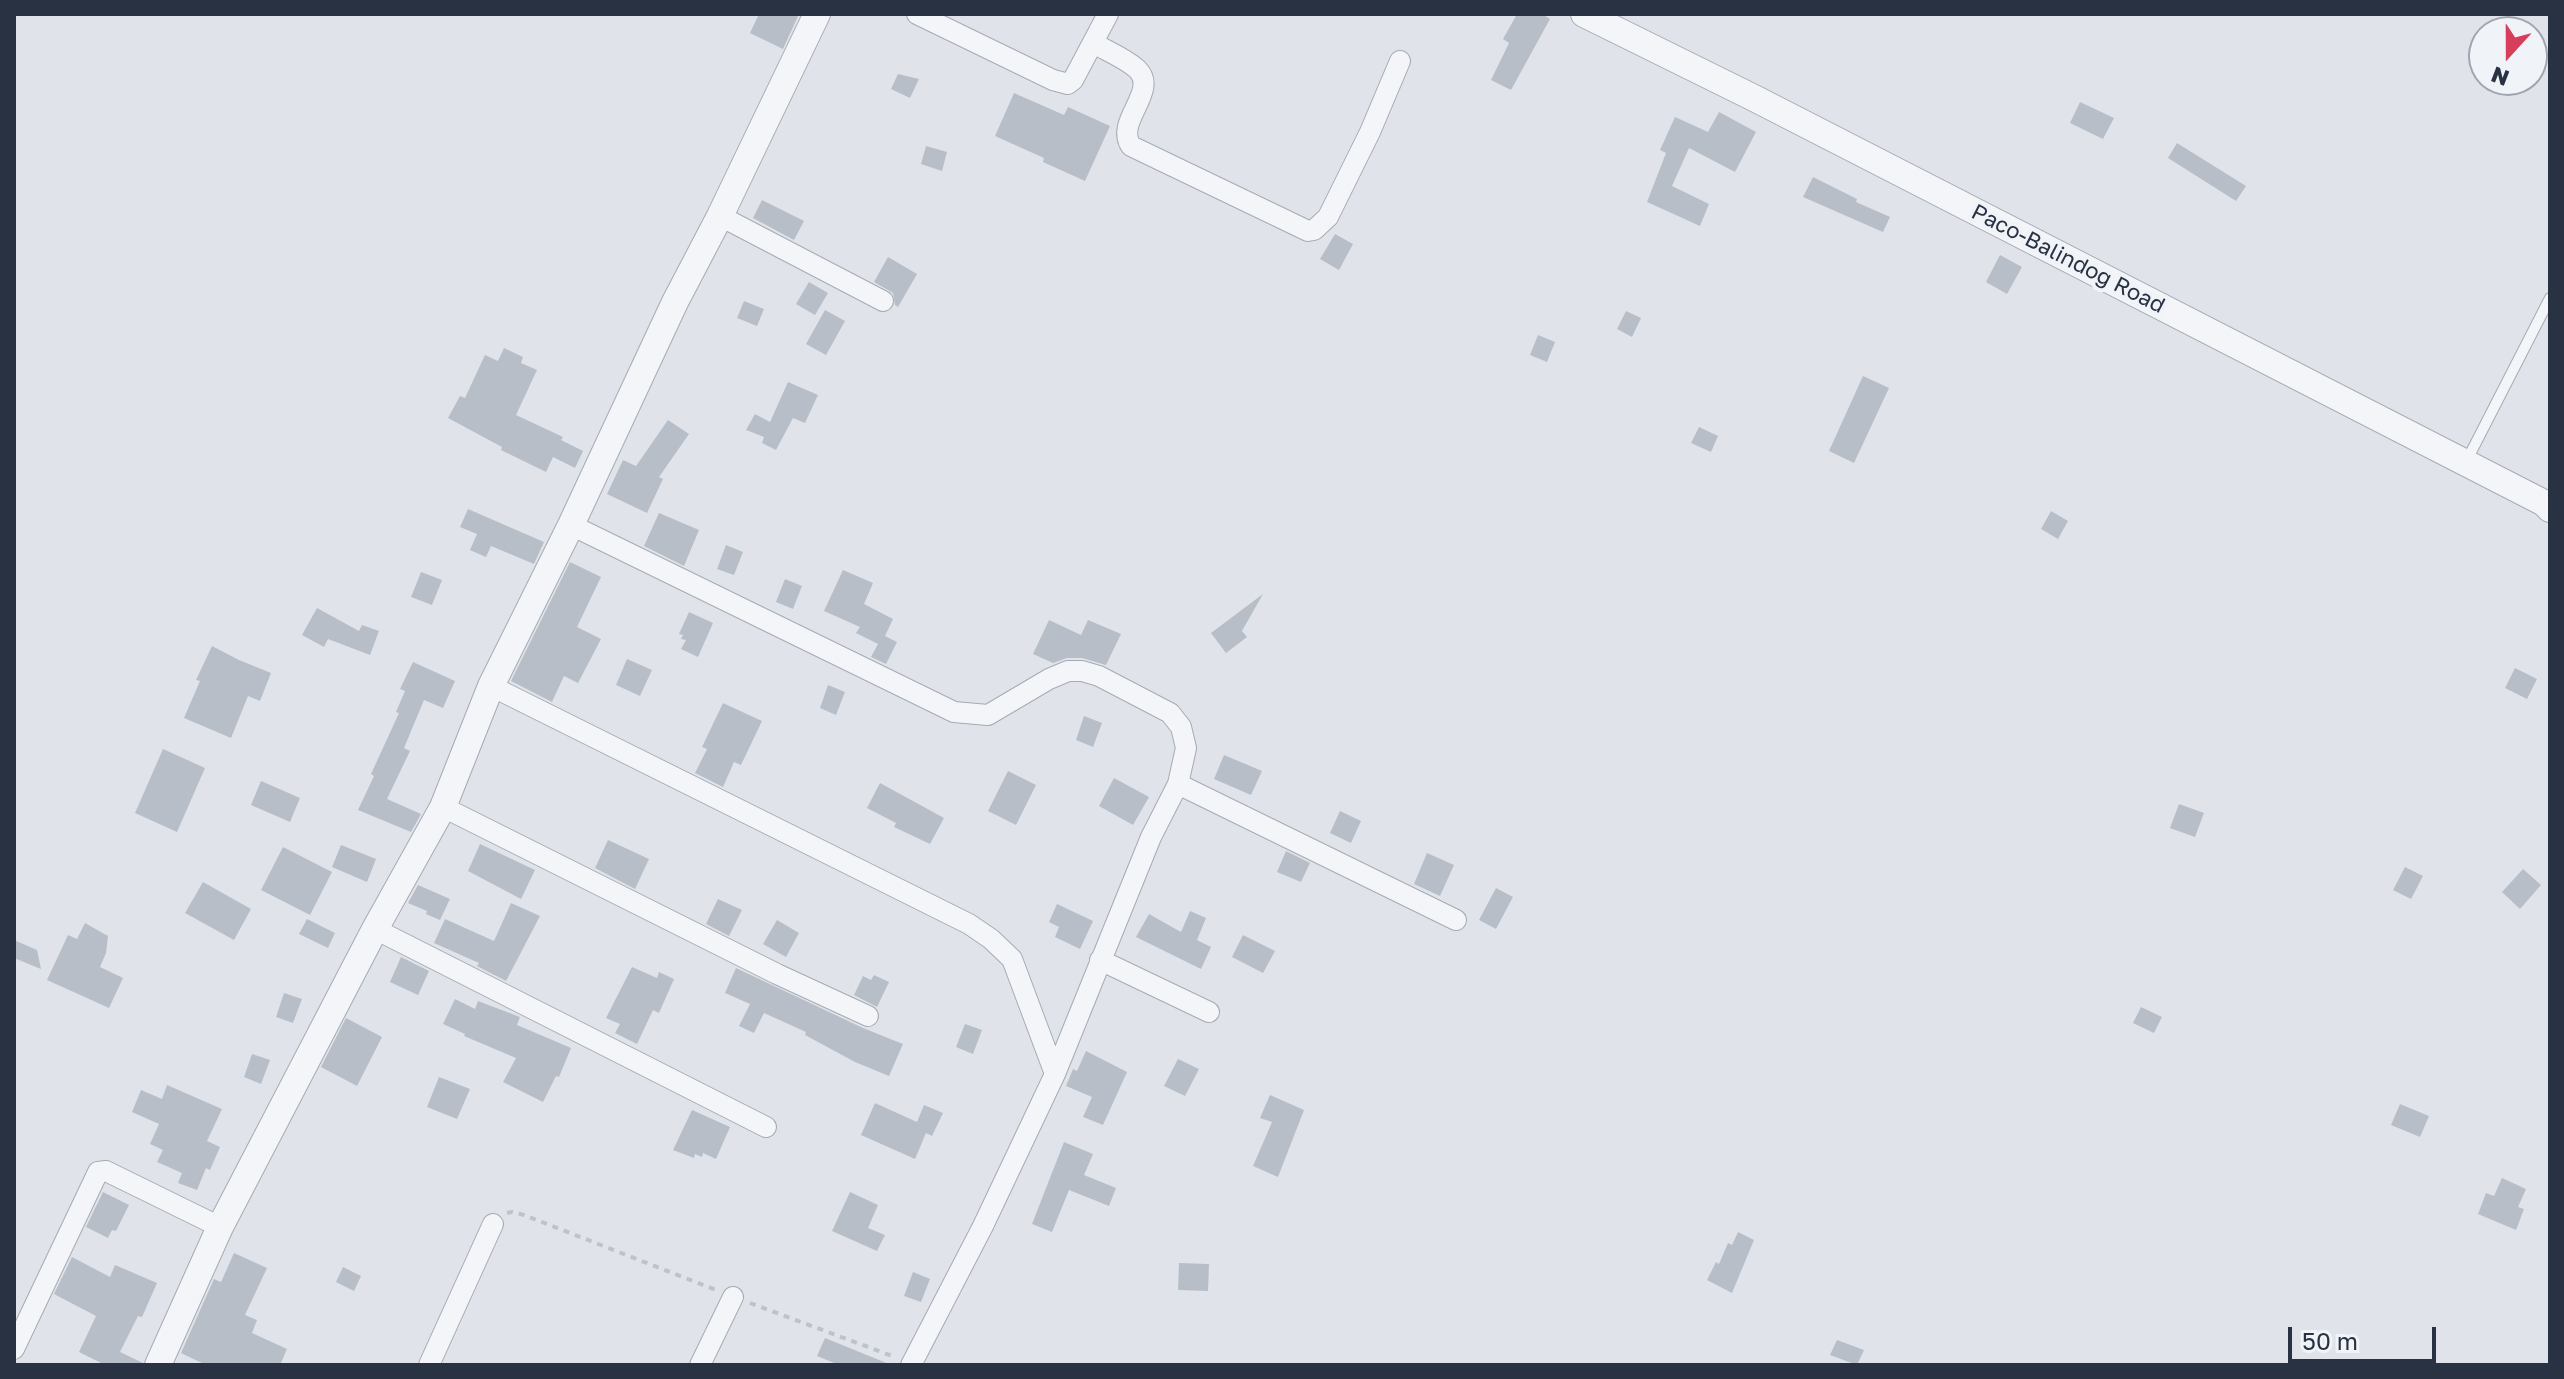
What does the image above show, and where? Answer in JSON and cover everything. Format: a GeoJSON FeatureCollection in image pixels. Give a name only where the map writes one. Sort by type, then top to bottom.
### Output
{"type":"FeatureCollection","features":[{"type":"Feature","properties":{"kind":"street"},"geometry":{"type":"LineString","coordinates":[[158,1365],[220,1227],[375,929],[443,807],[491,686],[817,14]]}},
{"type":"Feature","properties":{"kind":"street"},"geometry":{"type":"LineString","coordinates":[[917,14],[1062,84],[1073,80],[1108,14]]}},
{"type":"Feature","properties":{"kind":"street","name":"Paco-Balindog Road"},"geometry":{"type":"LineString","coordinates":[[1584,14],[1754,98],[2550,509]]}},
{"type":"Feature","properties":{"kind":"street"},"geometry":{"type":"LineString","coordinates":[[1093,43],[1136,68],[1142,76],[1142,92],[1127,127],[1126,139],[1131,146],[1308,231],[1314,230],[1328,217],[1370,132],[1400,61]]}},
{"type":"Feature","properties":{"kind":"street"},"geometry":{"type":"LineString","coordinates":[[720,216],[883,301]]}},
{"type":"Feature","properties":{"kind":"street"},"geometry":{"type":"LineString","coordinates":[[571,525],[954,712],[988,715],[1068,671],[1082,671],[1099,676],[1175,718],[1181,727],[1186,748],[1178,784],[1155,826],[1055,1074],[983,1226],[911,1364]]}},
{"type":"Feature","properties":{"kind":"street"},"geometry":{"type":"LineString","coordinates":[[491,686],[969,924],[991,939],[1012,959],[1055,1074]]}},
{"type":"Feature","properties":{"kind":"street"},"geometry":{"type":"LineString","coordinates":[[1178,784],[1456,920]]}},
{"type":"Feature","properties":{"kind":"street"},"geometry":{"type":"LineString","coordinates":[[443,807],[777,974],[868,1016]]}},
{"type":"Feature","properties":{"kind":"street"},"geometry":{"type":"LineString","coordinates":[[375,929],[766,1127]]}},
{"type":"Feature","properties":{"kind":"street"},"geometry":{"type":"LineString","coordinates":[[1100,960],[1209,1012]]}},
{"type":"Feature","properties":{"kind":"street"},"geometry":{"type":"LineString","coordinates":[[14,1349],[98,1172],[106,1171],[220,1227]]}},
{"type":"Feature","properties":{"kind":"street"},"geometry":{"type":"LineString","coordinates":[[429,1365],[493,1224]]}},
{"type":"Feature","properties":{"kind":"street"},"geometry":{"type":"LineString","coordinates":[[700,1365],[733,1297]]}},
{"type":"Feature","properties":{"kind":"lane"},"geometry":{"type":"LineString","coordinates":[[2466,463],[2550,298]]}},
{"type":"Feature","properties":{"kind":"path"},"geometry":{"type":"LineString","coordinates":[[493,1224],[501,1215],[512,1212],[524,1215],[911,1364]]}},
{"type":"Feature","properties":{"kind":"building"},"geometry":{"type":"Polygon","coordinates":[[[759,14],[799,14],[783,49],[750,33],[759,14]]]}},
{"type":"Feature","properties":{"kind":"building"},"geometry":{"type":"Polygon","coordinates":[[[1517,14],[1542,14],[1550,19],[1511,90],[1491,80],[1509,43],[1503,39],[1517,14]]]}},
{"type":"Feature","properties":{"kind":"building"},"geometry":{"type":"Polygon","coordinates":[[[898,74],[919,79],[910,98],[891,89],[898,74]]]}},
{"type":"Feature","properties":{"kind":"building"},"geometry":{"type":"Polygon","coordinates":[[[1014,93],[1064,115],[1068,107],[1110,126],[1085,181],[995,136],[1014,93]]]}},
{"type":"Feature","properties":{"kind":"building"},"geometry":{"type":"Polygon","coordinates":[[[2080,102],[2114,118],[2103,139],[2070,123],[2080,102]]]}},
{"type":"Feature","properties":{"kind":"building"},"geometry":{"type":"Polygon","coordinates":[[[1719,112],[1756,132],[1735,172],[1689,148],[1672,186],[1709,204],[1700,226],[1647,202],[1666,153],[1660,150],[1675,117],[1708,132],[1719,112]]]}},
{"type":"Feature","properties":{"kind":"building"},"geometry":{"type":"Polygon","coordinates":[[[2177,143],[2246,186],[2236,201],[2168,158],[2177,143]]]}},
{"type":"Feature","properties":{"kind":"building"},"geometry":{"type":"Polygon","coordinates":[[[926,146],[947,152],[942,171],[921,164],[926,146]]]}},
{"type":"Feature","properties":{"kind":"building"},"geometry":{"type":"Polygon","coordinates":[[[1813,177],[1890,217],[1883,232],[1803,197],[1813,177]]]}},
{"type":"Feature","properties":{"kind":"building"},"geometry":{"type":"Polygon","coordinates":[[[762,200],[804,221],[794,240],[753,218],[762,200]]]}},
{"type":"Feature","properties":{"kind":"building"},"geometry":{"type":"Polygon","coordinates":[[[1335,234],[1353,244],[1339,270],[1320,259],[1335,234]]]}},
{"type":"Feature","properties":{"kind":"building"},"geometry":{"type":"Polygon","coordinates":[[[2000,255],[2022,267],[2007,294],[1986,282],[2000,255]]]}},
{"type":"Feature","properties":{"kind":"building"},"geometry":{"type":"Polygon","coordinates":[[[888,257],[917,274],[898,307],[893,293],[874,282],[888,257]]]}},
{"type":"Feature","properties":{"kind":"building"},"geometry":{"type":"Polygon","coordinates":[[[809,282],[828,293],[815,315],[796,304],[809,282]]]}},
{"type":"Feature","properties":{"kind":"building"},"geometry":{"type":"Polygon","coordinates":[[[744,301],[764,309],[757,326],[737,318],[744,301]]]}},
{"type":"Feature","properties":{"kind":"building"},"geometry":{"type":"Polygon","coordinates":[[[825,310],[845,321],[826,355],[806,344],[825,310]]]}},
{"type":"Feature","properties":{"kind":"building"},"geometry":{"type":"Polygon","coordinates":[[[1626,311],[1641,318],[1632,337],[1617,329],[1626,311]]]}},
{"type":"Feature","properties":{"kind":"building"},"geometry":{"type":"Polygon","coordinates":[[[1538,335],[1555,342],[1547,362],[1530,355],[1538,335]]]}},
{"type":"Feature","properties":{"kind":"building"},"geometry":{"type":"Polygon","coordinates":[[[504,348],[523,357],[521,363],[537,370],[516,415],[563,437],[561,440],[583,451],[575,468],[553,457],[546,472],[501,450],[502,447],[448,418],[460,396],[465,398],[485,355],[498,361],[504,348]]]}},
{"type":"Feature","properties":{"kind":"building"},"geometry":{"type":"Polygon","coordinates":[[[1863,376],[1889,388],[1854,463],[1829,451],[1863,376]]]}},
{"type":"Feature","properties":{"kind":"building"},"geometry":{"type":"Polygon","coordinates":[[[788,382],[818,395],[805,423],[793,418],[776,450],[762,443],[764,437],[746,430],[755,414],[770,422],[788,382]]]}},
{"type":"Feature","properties":{"kind":"building"},"geometry":{"type":"Polygon","coordinates":[[[668,420],[689,434],[659,477],[663,479],[647,513],[607,494],[623,460],[636,466],[668,420]]]}},
{"type":"Feature","properties":{"kind":"building"},"geometry":{"type":"Polygon","coordinates":[[[1699,427],[1718,436],[1711,452],[1691,443],[1699,427]]]}},
{"type":"Feature","properties":{"kind":"building"},"geometry":{"type":"Polygon","coordinates":[[[468,509],[544,542],[534,564],[491,546],[486,557],[470,550],[477,534],[460,527],[468,509]]]}},
{"type":"Feature","properties":{"kind":"building"},"geometry":{"type":"Polygon","coordinates":[[[2051,511],[2068,521],[2058,539],[2041,529],[2051,511]]]}},
{"type":"Feature","properties":{"kind":"building"},"geometry":{"type":"Polygon","coordinates":[[[659,513],[699,530],[684,566],[644,546],[659,513]]]}},
{"type":"Feature","properties":{"kind":"building"},"geometry":{"type":"Polygon","coordinates":[[[726,545],[743,552],[734,575],[717,569],[726,545]]]}},
{"type":"Feature","properties":{"kind":"building"},"geometry":{"type":"Polygon","coordinates":[[[570,562],[601,577],[577,627],[601,639],[578,683],[564,676],[552,702],[511,681],[570,562]]]}},
{"type":"Feature","properties":{"kind":"building"},"geometry":{"type":"Polygon","coordinates":[[[843,570],[873,583],[864,604],[893,619],[885,636],[897,642],[886,664],[871,657],[878,644],[856,633],[860,627],[824,611],[843,570]]]}},
{"type":"Feature","properties":{"kind":"building"},"geometry":{"type":"Polygon","coordinates":[[[421,572],[442,580],[432,605],[411,597],[421,572]]]}},
{"type":"Feature","properties":{"kind":"building"},"geometry":{"type":"Polygon","coordinates":[[[785,579],[802,586],[793,609],[776,602],[785,579]]]}},
{"type":"Feature","properties":{"kind":"building"},"geometry":{"type":"Polygon","coordinates":[[[1263,594],[1242,631],[1247,637],[1226,653],[1211,633],[1263,594]]]}},
{"type":"Feature","properties":{"kind":"building"},"geometry":{"type":"Polygon","coordinates":[[[317,608],[359,631],[362,625],[379,631],[370,655],[328,639],[324,647],[302,635],[317,608]]]}},
{"type":"Feature","properties":{"kind":"building"},"geometry":{"type":"Polygon","coordinates":[[[689,612],[713,623],[698,657],[681,649],[686,640],[681,639],[683,635],[679,634],[689,612]]]}},
{"type":"Feature","properties":{"kind":"building"},"geometry":{"type":"Polygon","coordinates":[[[1049,620],[1081,635],[1088,620],[1121,634],[1106,665],[1082,658],[1067,658],[1053,663],[1033,654],[1049,620]]]}},
{"type":"Feature","properties":{"kind":"building"},"geometry":{"type":"Polygon","coordinates":[[[212,646],[271,673],[260,701],[248,696],[231,738],[184,718],[200,681],[196,680],[212,646]]]}},
{"type":"Feature","properties":{"kind":"building"},"geometry":{"type":"Polygon","coordinates":[[[627,659],[652,670],[640,696],[616,685],[627,659]]]}},
{"type":"Feature","properties":{"kind":"building"},"geometry":{"type":"Polygon","coordinates":[[[413,662],[455,681],[443,708],[424,700],[404,748],[410,751],[387,799],[421,814],[411,832],[358,810],[399,713],[396,712],[405,691],[400,689],[413,662]]]}},
{"type":"Feature","properties":{"kind":"building"},"geometry":{"type":"Polygon","coordinates":[[[2515,668],[2537,679],[2527,699],[2505,688],[2515,668]]]}},
{"type":"Feature","properties":{"kind":"building"},"geometry":{"type":"Polygon","coordinates":[[[828,685],[845,692],[836,715],[820,708],[828,685]]]}},
{"type":"Feature","properties":{"kind":"building"},"geometry":{"type":"Polygon","coordinates":[[[723,703],[762,721],[741,765],[734,762],[723,787],[695,773],[707,749],[702,747],[723,703]]]}},
{"type":"Feature","properties":{"kind":"building"},"geometry":{"type":"Polygon","coordinates":[[[1084,716],[1102,723],[1093,747],[1076,740],[1084,716]]]}},
{"type":"Feature","properties":{"kind":"building"},"geometry":{"type":"Polygon","coordinates":[[[163,749],[205,768],[177,832],[135,813],[163,749]]]}},
{"type":"Feature","properties":{"kind":"building"},"geometry":{"type":"Polygon","coordinates":[[[1224,755],[1262,771],[1251,795],[1214,779],[1224,755]]]}},
{"type":"Feature","properties":{"kind":"building"},"geometry":{"type":"Polygon","coordinates":[[[1008,771],[1036,785],[1016,825],[988,811],[1008,771]]]}},
{"type":"Feature","properties":{"kind":"building"},"geometry":{"type":"Polygon","coordinates":[[[1114,778],[1149,797],[1133,825],[1099,806],[1114,778]]]}},
{"type":"Feature","properties":{"kind":"building"},"geometry":{"type":"Polygon","coordinates":[[[261,781],[300,798],[290,822],[251,805],[261,781]]]}},
{"type":"Feature","properties":{"kind":"building"},"geometry":{"type":"Polygon","coordinates":[[[880,783],[944,818],[930,844],[894,827],[896,823],[867,808],[880,783]]]}},
{"type":"Feature","properties":{"kind":"building"},"geometry":{"type":"Polygon","coordinates":[[[2179,804],[2204,813],[2195,837],[2170,828],[2179,804]]]}},
{"type":"Feature","properties":{"kind":"building"},"geometry":{"type":"Polygon","coordinates":[[[1340,811],[1361,821],[1351,843],[1330,833],[1340,811]]]}},
{"type":"Feature","properties":{"kind":"building"},"geometry":{"type":"Polygon","coordinates":[[[608,840],[649,859],[635,889],[595,868],[608,840]]]}},
{"type":"Feature","properties":{"kind":"building"},"geometry":{"type":"Polygon","coordinates":[[[480,844],[535,870],[521,899],[468,871],[480,844]]]}},
{"type":"Feature","properties":{"kind":"building"},"geometry":{"type":"Polygon","coordinates":[[[341,845],[376,859],[367,882],[332,867],[341,845]]]}},
{"type":"Feature","properties":{"kind":"building"},"geometry":{"type":"Polygon","coordinates":[[[283,847],[332,872],[310,915],[261,890],[283,847]]]}},
{"type":"Feature","properties":{"kind":"building"},"geometry":{"type":"Polygon","coordinates":[[[1286,851],[1310,863],[1301,882],[1277,872],[1286,851]]]}},
{"type":"Feature","properties":{"kind":"building"},"geometry":{"type":"Polygon","coordinates":[[[1427,853],[1454,865],[1440,896],[1414,884],[1427,853]]]}},
{"type":"Feature","properties":{"kind":"building"},"geometry":{"type":"Polygon","coordinates":[[[2405,867],[2423,876],[2411,899],[2393,890],[2405,867]]]}},
{"type":"Feature","properties":{"kind":"building"},"geometry":{"type":"Polygon","coordinates":[[[2523,869],[2541,885],[2520,909],[2502,892],[2523,869]]]}},
{"type":"Feature","properties":{"kind":"building"},"geometry":{"type":"Polygon","coordinates":[[[203,882],[251,909],[234,940],[185,913],[203,882]]]}},
{"type":"Feature","properties":{"kind":"building"},"geometry":{"type":"Polygon","coordinates":[[[418,885],[450,899],[440,920],[408,903],[418,885]]]}},
{"type":"Feature","properties":{"kind":"building"},"geometry":{"type":"Polygon","coordinates":[[[1496,888],[1513,897],[1496,929],[1479,920],[1496,888]]]}},
{"type":"Feature","properties":{"kind":"building"},"geometry":{"type":"Polygon","coordinates":[[[718,899],[742,910],[729,936],[706,924],[718,899]]]}},
{"type":"Feature","properties":{"kind":"building"},"geometry":{"type":"Polygon","coordinates":[[[511,903],[540,916],[506,981],[477,966],[479,963],[434,943],[445,919],[494,941],[511,903]]]}},
{"type":"Feature","properties":{"kind":"building"},"geometry":{"type":"Polygon","coordinates":[[[1057,904],[1093,921],[1080,949],[1055,937],[1059,927],[1049,922],[1057,904]]]}},
{"type":"Feature","properties":{"kind":"building"},"geometry":{"type":"Polygon","coordinates":[[[1190,911],[1206,918],[1197,940],[1211,947],[1201,969],[1136,937],[1149,914],[1181,932],[1190,911]]]}},
{"type":"Feature","properties":{"kind":"building"},"geometry":{"type":"Polygon","coordinates":[[[307,919],[335,933],[328,948],[299,934],[307,919]]]}},
{"type":"Feature","properties":{"kind":"building"},"geometry":{"type":"Polygon","coordinates":[[[777,920],[799,933],[786,957],[763,944],[777,920]]]}},
{"type":"Feature","properties":{"kind":"building"},"geometry":{"type":"Polygon","coordinates":[[[85,923],[108,936],[100,967],[123,978],[109,1008],[47,980],[68,935],[77,939],[85,923]]]}},
{"type":"Feature","properties":{"kind":"building"},"geometry":{"type":"Polygon","coordinates":[[[1243,935],[1275,951],[1263,973],[1232,957],[1243,935]]]}},
{"type":"Feature","properties":{"kind":"building"},"geometry":{"type":"Polygon","coordinates":[[[14,940],[37,950],[41,969],[14,958],[14,940]]]}},
{"type":"Feature","properties":{"kind":"building"},"geometry":{"type":"Polygon","coordinates":[[[401,957],[429,971],[418,995],[390,982],[401,957]]]}},
{"type":"Feature","properties":{"kind":"building"},"geometry":{"type":"Polygon","coordinates":[[[632,967],[657,978],[659,972],[674,979],[659,1013],[653,1010],[637,1044],[615,1033],[620,1024],[606,1018],[632,967]]]}},
{"type":"Feature","properties":{"kind":"building"},"geometry":{"type":"Polygon","coordinates":[[[736,968],[903,1044],[889,1076],[855,1062],[805,1035],[806,1032],[764,1013],[754,1033],[739,1026],[750,1004],[725,993],[736,968]]]}},
{"type":"Feature","properties":{"kind":"building"},"geometry":{"type":"Polygon","coordinates":[[[874,975],[889,982],[877,1007],[854,995],[863,976],[871,980],[874,975]]]}},
{"type":"Feature","properties":{"kind":"building"},"geometry":{"type":"Polygon","coordinates":[[[284,993],[302,999],[293,1023],[276,1017],[284,993]]]}},
{"type":"Feature","properties":{"kind":"building"},"geometry":{"type":"Polygon","coordinates":[[[455,999],[475,1009],[478,1001],[520,1017],[517,1025],[571,1048],[559,1077],[556,1076],[543,1102],[503,1082],[516,1058],[443,1024],[455,999]]]}},
{"type":"Feature","properties":{"kind":"building"},"geometry":{"type":"Polygon","coordinates":[[[2141,1007],[2162,1017],[2154,1033],[2133,1023],[2141,1007]]]}},
{"type":"Feature","properties":{"kind":"building"},"geometry":{"type":"Polygon","coordinates":[[[346,1018],[382,1037],[357,1086],[321,1067],[346,1018]]]}},
{"type":"Feature","properties":{"kind":"building"},"geometry":{"type":"Polygon","coordinates":[[[965,1024],[982,1030],[973,1054],[956,1047],[965,1024]]]}},
{"type":"Feature","properties":{"kind":"building"},"geometry":{"type":"Polygon","coordinates":[[[1086,1051],[1127,1072],[1103,1125],[1083,1117],[1092,1097],[1066,1086],[1086,1051]]]}},
{"type":"Feature","properties":{"kind":"building"},"geometry":{"type":"Polygon","coordinates":[[[252,1054],[270,1060],[261,1084],[244,1077],[252,1054]]]}},
{"type":"Feature","properties":{"kind":"building"},"geometry":{"type":"Polygon","coordinates":[[[1178,1059],[1199,1069],[1185,1096],[1164,1086],[1178,1059]]]}},
{"type":"Feature","properties":{"kind":"building"},"geometry":{"type":"Polygon","coordinates":[[[439,1077],[470,1089],[457,1119],[427,1107],[439,1077]]]}},
{"type":"Feature","properties":{"kind":"building"},"geometry":{"type":"Polygon","coordinates":[[[167,1085],[222,1109],[207,1141],[220,1147],[210,1170],[206,1168],[197,1190],[178,1183],[182,1173],[157,1162],[163,1150],[150,1144],[159,1124],[132,1112],[141,1090],[162,1099],[167,1085]]]}},
{"type":"Feature","properties":{"kind":"building"},"geometry":{"type":"Polygon","coordinates":[[[1270,1095],[1304,1110],[1278,1177],[1253,1166],[1272,1122],[1260,1118],[1270,1095]]]}},
{"type":"Feature","properties":{"kind":"building"},"geometry":{"type":"Polygon","coordinates":[[[875,1103],[917,1122],[924,1105],[943,1113],[932,1136],[926,1133],[915,1159],[861,1135],[875,1103]]]}},
{"type":"Feature","properties":{"kind":"building"},"geometry":{"type":"Polygon","coordinates":[[[2400,1104],[2429,1116],[2420,1137],[2391,1125],[2400,1104]]]}},
{"type":"Feature","properties":{"kind":"building"},"geometry":{"type":"Polygon","coordinates":[[[692,1110],[730,1127],[716,1159],[703,1153],[702,1157],[695,1154],[694,1158],[673,1150],[692,1110]]]}},
{"type":"Feature","properties":{"kind":"building"},"geometry":{"type":"Polygon","coordinates":[[[1064,1142],[1093,1154],[1084,1175],[1116,1188],[1109,1206],[1069,1190],[1052,1232],[1032,1224],[1064,1142]]]}},
{"type":"Feature","properties":{"kind":"building"},"geometry":{"type":"Polygon","coordinates":[[[2502,1178],[2526,1189],[2518,1207],[2524,1209],[2516,1230],[2478,1214],[2486,1193],[2494,1196],[2502,1178]]]}},
{"type":"Feature","properties":{"kind":"building"},"geometry":{"type":"Polygon","coordinates":[[[103,1192],[129,1205],[116,1231],[112,1230],[108,1238],[86,1227],[103,1192]]]}},
{"type":"Feature","properties":{"kind":"building"},"geometry":{"type":"Polygon","coordinates":[[[850,1192],[878,1205],[868,1228],[885,1235],[877,1251],[832,1231],[850,1192]]]}},
{"type":"Feature","properties":{"kind":"building"},"geometry":{"type":"Polygon","coordinates":[[[1738,1232],[1754,1240],[1732,1293],[1707,1280],[1716,1262],[1719,1264],[1728,1243],[1732,1245],[1738,1232]]]}},
{"type":"Feature","properties":{"kind":"building"},"geometry":{"type":"Polygon","coordinates":[[[234,1253],[267,1268],[245,1315],[257,1320],[252,1333],[287,1349],[280,1365],[206,1365],[181,1353],[214,1279],[221,1282],[234,1253]]]}},
{"type":"Feature","properties":{"kind":"building"},"geometry":{"type":"Polygon","coordinates":[[[72,1257],[110,1277],[115,1265],[157,1283],[142,1317],[138,1316],[120,1352],[142,1365],[105,1365],[79,1352],[96,1316],[54,1294],[72,1257]]]}},
{"type":"Feature","properties":{"kind":"building"},"geometry":{"type":"Polygon","coordinates":[[[1179,1263],[1209,1264],[1208,1291],[1178,1290],[1179,1263]]]}},
{"type":"Feature","properties":{"kind":"building"},"geometry":{"type":"Polygon","coordinates":[[[343,1267],[361,1276],[354,1291],[336,1282],[343,1267]]]}},
{"type":"Feature","properties":{"kind":"building"},"geometry":{"type":"Polygon","coordinates":[[[913,1272],[930,1279],[921,1302],[904,1296],[913,1272]]]}},
{"type":"Feature","properties":{"kind":"building"},"geometry":{"type":"Polygon","coordinates":[[[825,1338],[889,1365],[839,1365],[817,1356],[825,1338]]]}},
{"type":"Feature","properties":{"kind":"building"},"geometry":{"type":"Polygon","coordinates":[[[1837,1340],[1864,1350],[1857,1365],[1830,1355],[1837,1340]]]}}]}
